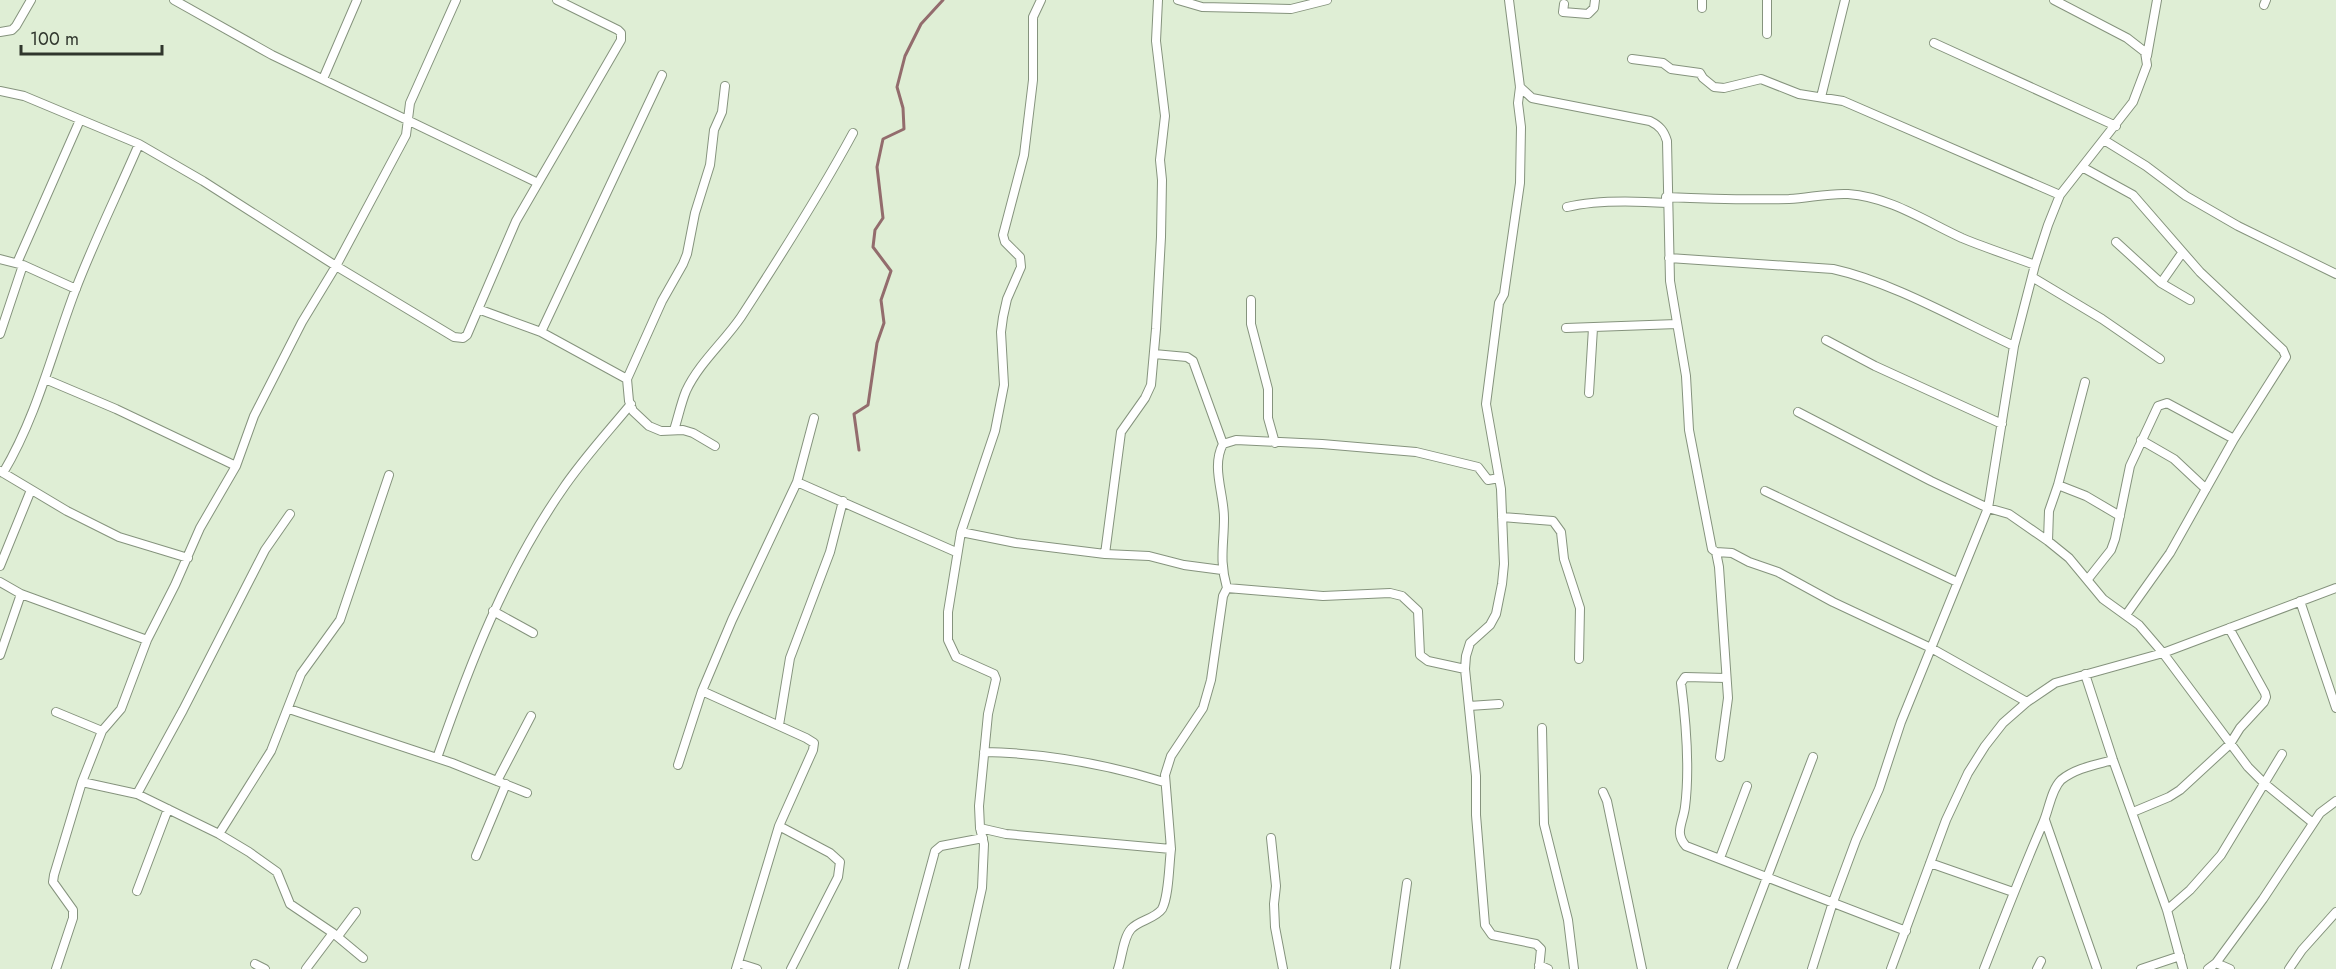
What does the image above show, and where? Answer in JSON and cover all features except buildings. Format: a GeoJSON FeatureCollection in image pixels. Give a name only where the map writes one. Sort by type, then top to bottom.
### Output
{"type":"FeatureCollection","features":[{"type":"Feature","properties":{"kind":"street"},"geometry":{"type":"LineString","coordinates":[[0,32],[12,30],[16,26],[31,0]]}},
{"type":"Feature","properties":{"kind":"street"},"geometry":{"type":"LineString","coordinates":[[174,0],[272,55],[538,183]]}},
{"type":"Feature","properties":{"kind":"street"},"geometry":{"type":"LineString","coordinates":[[323,79],[357,0]]}},
{"type":"Feature","properties":{"kind":"street"},"geometry":{"type":"LineString","coordinates":[[56,969],[73,918],[73,910],[53,882],[82,782],[102,731],[121,709],[147,640],[188,558],[200,528],[236,466],[254,416],[302,322],[336,266],[406,135],[410,103],[456,0]]}},
{"type":"Feature","properties":{"kind":"street"},"geometry":{"type":"LineString","coordinates":[[0,91],[24,96],[139,144],[203,181],[336,266],[454,337],[463,338],[467,335],[516,222],[622,36],[618,30],[556,0]]}},
{"type":"Feature","properties":{"kind":"street"},"geometry":{"type":"LineString","coordinates":[[964,969],[982,888],[983,838],[979,806],[988,714],[996,679],[994,674],[987,669],[956,657],[948,640],[948,612],[960,532],[995,431],[1004,385],[1001,332],[1003,317],[1007,299],[1021,267],[1020,257],[1005,242],[1003,235],[1028,134],[1034,80],[1033,17],[1041,0]]}},
{"type":"Feature","properties":{"kind":"street"},"geometry":{"type":"LineString","coordinates":[[1105,554],[1121,432],[1151,385],[1154,354],[1161,237],[1160,160],[1165,116],[1156,41],[1158,0]]}},
{"type":"Feature","properties":{"kind":"street"},"geometry":{"type":"LineString","coordinates":[[1178,0],[1202,7],[1291,9],[1327,0]]}},
{"type":"Feature","properties":{"kind":"street"},"geometry":{"type":"LineString","coordinates":[[1509,0],[1520,87],[1518,103],[1521,127],[1520,183],[1504,294],[1499,303],[1492,346],[1486,404],[1499,478],[1504,564],[1496,614],[1490,625],[1470,643],[1466,656],[1466,669],[1476,776],[1475,804],[1485,925],[1492,935],[1536,944],[1541,949],[1539,967],[1548,969]]}},
{"type":"Feature","properties":{"kind":"street"},"geometry":{"type":"LineString","coordinates":[[1564,4],[1563,12],[1588,14],[1594,8],[1595,0]]}},
{"type":"Feature","properties":{"kind":"street"},"geometry":{"type":"LineString","coordinates":[[1767,0],[1767,34]]}},
{"type":"Feature","properties":{"kind":"street"},"geometry":{"type":"LineString","coordinates":[[1821,97],[1845,0]]}},
{"type":"Feature","properties":{"kind":"street"},"geometry":{"type":"LineString","coordinates":[[2054,0],[2127,38],[2145,52],[2147,58]]}},
{"type":"Feature","properties":{"kind":"street"},"geometry":{"type":"LineString","coordinates":[[1812,969],[1833,902],[1856,840],[1879,789],[1901,722],[1988,508],[2014,346],[2035,266],[2060,195],[2133,102],[2147,65],[2157,0]]}},
{"type":"Feature","properties":{"kind":"street"},"geometry":{"type":"LineString","coordinates":[[1934,43],[2116,126]]}},
{"type":"Feature","properties":{"kind":"street"},"geometry":{"type":"LineString","coordinates":[[1632,59],[1664,63],[1671,69],[1700,73],[1714,87],[1724,88],[1761,79],[1799,94],[1843,101],[2060,195]]}},
{"type":"Feature","properties":{"kind":"street"},"geometry":{"type":"LineString","coordinates":[[542,333],[662,75]]}},
{"type":"Feature","properties":{"kind":"street"},"geometry":{"type":"LineString","coordinates":[[715,446],[693,433],[683,430],[661,431],[649,426],[633,411],[627,379],[662,301],[687,254],[695,213],[710,165],[714,130],[723,112],[725,86]]}},
{"type":"Feature","properties":{"kind":"street"},"geometry":{"type":"LineString","coordinates":[[1520,87],[1532,98]]}},
{"type":"Feature","properties":{"kind":"street"},"geometry":{"type":"LineString","coordinates":[[1518,103],[1532,98],[1656,124],[1662,129],[1667,141],[1670,281],[1686,376],[1689,430],[1712,549],[1716,552],[1719,567],[1728,698],[1720,757]]}},
{"type":"Feature","properties":{"kind":"street"},"geometry":{"type":"LineString","coordinates":[[0,334],[20,264],[80,120]]}},
{"type":"Feature","properties":{"kind":"street"},"geometry":{"type":"LineString","coordinates":[[674,430],[686,392],[761,286],[823,188],[853,133]]}},
{"type":"Feature","properties":{"kind":"street"},"geometry":{"type":"LineString","coordinates":[[2104,140],[2146,166],[2186,196],[2238,226],[2336,274]]}},
{"type":"Feature","properties":{"kind":"street"},"geometry":{"type":"LineString","coordinates":[[139,144],[76,289],[19,445],[1,472],[119,537],[188,558]]}},
{"type":"Feature","properties":{"kind":"street"},"geometry":{"type":"LineString","coordinates":[[2082,167],[2133,195],[2182,253],[2283,350],[2286,357],[2234,439],[2170,553],[2126,615]]}},
{"type":"Feature","properties":{"kind":"street"},"geometry":{"type":"LineString","coordinates":[[1567,207],[1578,204],[1624,201],[1781,199],[1849,194],[1889,202],[1963,238],[2035,266]]}},
{"type":"Feature","properties":{"kind":"street"},"geometry":{"type":"LineString","coordinates":[[2116,242],[2161,283],[2190,300]]}},
{"type":"Feature","properties":{"kind":"street"},"geometry":{"type":"LineString","coordinates":[[2161,283],[2182,253]]}},
{"type":"Feature","properties":{"kind":"street"},"geometry":{"type":"LineString","coordinates":[[1669,258],[1833,269],[1852,273],[2014,346]]}},
{"type":"Feature","properties":{"kind":"street"},"geometry":{"type":"LineString","coordinates":[[0,259],[20,264],[76,289]]}},
{"type":"Feature","properties":{"kind":"street"},"geometry":{"type":"LineString","coordinates":[[2032,277],[2102,319],[2160,359]]}},
{"type":"Feature","properties":{"kind":"street"},"geometry":{"type":"LineString","coordinates":[[1251,300],[1251,324],[1268,388],[1268,418],[1275,443]]}},
{"type":"Feature","properties":{"kind":"street"},"geometry":{"type":"LineString","coordinates":[[478,309],[542,333],[627,379]]}},
{"type":"Feature","properties":{"kind":"street"},"geometry":{"type":"LineString","coordinates":[[1566,328],[1677,324]]}},
{"type":"Feature","properties":{"kind":"street"},"geometry":{"type":"LineString","coordinates":[[1589,393],[1593,328]]}},
{"type":"Feature","properties":{"kind":"street"},"geometry":{"type":"LineString","coordinates":[[1826,340],[1875,366],[2002,424]]}},
{"type":"Feature","properties":{"kind":"street"},"geometry":{"type":"LineString","coordinates":[[1154,354],[1188,357],[1193,361],[1223,444]]}},
{"type":"Feature","properties":{"kind":"street"},"geometry":{"type":"LineString","coordinates":[[45,379],[116,409],[236,466]]}},
{"type":"Feature","properties":{"kind":"street"},"geometry":{"type":"LineString","coordinates":[[2048,541],[2049,511],[2085,382]]}},
{"type":"Feature","properties":{"kind":"street"},"geometry":{"type":"LineString","coordinates":[[2088,579],[2111,550],[2130,466],[2158,405],[2167,403],[2234,439]]}},
{"type":"Feature","properties":{"kind":"street"},"geometry":{"type":"LineString","coordinates":[[437,758],[493,611],[514,569],[562,489],[630,404]]}},
{"type":"Feature","properties":{"kind":"street"},"geometry":{"type":"LineString","coordinates":[[1798,412],[1931,481],[1988,508],[2008,514],[2048,541],[2069,558],[2103,599],[2139,625],[2163,653],[2230,744],[2264,783],[2313,824]]}},
{"type":"Feature","properties":{"kind":"street"},"geometry":{"type":"LineString","coordinates":[[678,765],[702,691],[732,620],[797,482],[814,418]]}},
{"type":"Feature","properties":{"kind":"street"},"geometry":{"type":"LineString","coordinates":[[1119,969],[1132,927],[1158,913],[1163,904],[1171,849],[1164,782],[1171,756],[1203,708],[1211,680],[1223,596],[1227,588],[1222,570],[1224,517],[1218,473],[1218,454],[1223,444],[1236,440],[1416,452],[1478,467],[1488,480],[1499,478]]}},
{"type":"Feature","properties":{"kind":"street"},"geometry":{"type":"LineString","coordinates":[[2141,440],[2174,459],[2206,489]]}},
{"type":"Feature","properties":{"kind":"street"},"geometry":{"type":"LineString","coordinates":[[219,834],[271,751],[302,674],[340,620],[389,475]]}},
{"type":"Feature","properties":{"kind":"street"},"geometry":{"type":"LineString","coordinates":[[797,482],[956,552]]}},
{"type":"Feature","properties":{"kind":"street"},"geometry":{"type":"LineString","coordinates":[[2058,485],[2086,496],[2120,516]]}},
{"type":"Feature","properties":{"kind":"street"},"geometry":{"type":"LineString","coordinates":[[0,566],[31,490]]}},
{"type":"Feature","properties":{"kind":"street"},"geometry":{"type":"LineString","coordinates":[[1765,491],[1958,582]]}},
{"type":"Feature","properties":{"kind":"street"},"geometry":{"type":"LineString","coordinates":[[778,725],[790,658],[830,552],[843,501]]}},
{"type":"Feature","properties":{"kind":"street"},"geometry":{"type":"LineString","coordinates":[[137,794],[265,550],[290,514]]}},
{"type":"Feature","properties":{"kind":"street"},"geometry":{"type":"LineString","coordinates":[[1502,518],[1553,521],[1561,532],[1564,559],[1580,608],[1579,659]]}},
{"type":"Feature","properties":{"kind":"street"},"geometry":{"type":"LineString","coordinates":[[960,532],[1009,542],[1105,554],[1142,555],[1184,565],[1222,570]]}},
{"type":"Feature","properties":{"kind":"street"},"geometry":{"type":"LineString","coordinates":[[1716,552],[1732,553],[1749,562],[1778,572],[1833,602],[1930,648],[2027,702]]}},
{"type":"Feature","properties":{"kind":"street"},"geometry":{"type":"LineString","coordinates":[[0,582],[21,594],[147,640]]}},
{"type":"Feature","properties":{"kind":"street"},"geometry":{"type":"LineString","coordinates":[[1227,588],[1306,595],[1390,593],[1402,596],[1418,611],[1420,655],[1428,661],[1466,669]]}},
{"type":"Feature","properties":{"kind":"street"},"geometry":{"type":"LineString","coordinates":[[1891,969],[1930,863],[1968,773],[2003,723],[2027,702],[2055,683],[2163,653],[2336,588]]}},
{"type":"Feature","properties":{"kind":"street"},"geometry":{"type":"LineString","coordinates":[[0,655],[21,594]]}},
{"type":"Feature","properties":{"kind":"street"},"geometry":{"type":"LineString","coordinates":[[2300,601],[2336,708]]}},
{"type":"Feature","properties":{"kind":"street"},"geometry":{"type":"LineString","coordinates":[[493,611],[533,633]]}},
{"type":"Feature","properties":{"kind":"street"},"geometry":{"type":"LineString","coordinates":[[2133,812],[2180,790],[2230,744],[2266,698],[2229,628]]}},
{"type":"Feature","properties":{"kind":"street"},"geometry":{"type":"LineString","coordinates":[[2085,674],[2167,910],[2183,969]]}},
{"type":"Feature","properties":{"kind":"street"},"geometry":{"type":"LineString","coordinates":[[1726,678],[1685,677],[1681,683],[1686,718],[1685,802],[1679,835],[1686,846],[1906,931]]}},
{"type":"Feature","properties":{"kind":"street"},"geometry":{"type":"LineString","coordinates":[[702,691],[814,743],[779,826],[737,966],[757,969]]}},
{"type":"Feature","properties":{"kind":"street"},"geometry":{"type":"LineString","coordinates":[[1469,706],[1499,704]]}},
{"type":"Feature","properties":{"kind":"street"},"geometry":{"type":"LineString","coordinates":[[289,709],[437,758],[527,794]]}},
{"type":"Feature","properties":{"kind":"street"},"geometry":{"type":"LineString","coordinates":[[56,712],[102,731]]}},
{"type":"Feature","properties":{"kind":"street"},"geometry":{"type":"LineString","coordinates":[[497,781],[531,716]]}},
{"type":"Feature","properties":{"kind":"street"},"geometry":{"type":"LineString","coordinates":[[1542,728],[1544,824],[1568,920],[1574,969]]}},
{"type":"Feature","properties":{"kind":"street"},"geometry":{"type":"LineString","coordinates":[[984,752],[1033,754],[1104,765],[1164,782]]}},
{"type":"Feature","properties":{"kind":"street"},"geometry":{"type":"LineString","coordinates":[[2167,910],[2190,890],[2221,855],[2282,754]]}},
{"type":"Feature","properties":{"kind":"street"},"geometry":{"type":"LineString","coordinates":[[1732,969],[1813,757]]}},
{"type":"Feature","properties":{"kind":"street"},"geometry":{"type":"LineString","coordinates":[[1984,969],[2013,892],[2060,781],[2079,769],[2113,760]]}},
{"type":"Feature","properties":{"kind":"street"},"geometry":{"type":"LineString","coordinates":[[82,782],[137,794],[219,834],[249,852],[277,872],[290,904],[335,935],[363,958]]}},
{"type":"Feature","properties":{"kind":"street"},"geometry":{"type":"LineString","coordinates":[[476,856],[506,784]]}},
{"type":"Feature","properties":{"kind":"street"},"geometry":{"type":"LineString","coordinates":[[1720,858],[1747,786]]}},
{"type":"Feature","properties":{"kind":"street"},"geometry":{"type":"LineString","coordinates":[[1602,792],[1607,801],[1642,969]]}},
{"type":"Feature","properties":{"kind":"street"},"geometry":{"type":"LineString","coordinates":[[2208,969],[2216,963],[2263,899],[2320,813],[2336,801]]}},
{"type":"Feature","properties":{"kind":"street"},"geometry":{"type":"LineString","coordinates":[[137,891],[168,809]]}},
{"type":"Feature","properties":{"kind":"street"},"geometry":{"type":"LineString","coordinates":[[2044,820],[2097,969]]}},
{"type":"Feature","properties":{"kind":"street"},"geometry":{"type":"LineString","coordinates":[[779,826],[830,853],[840,862],[838,877],[790,969]]}},
{"type":"Feature","properties":{"kind":"street"},"geometry":{"type":"LineString","coordinates":[[980,828],[1006,834],[1171,849]]}},
{"type":"Feature","properties":{"kind":"street"},"geometry":{"type":"LineString","coordinates":[[903,969],[935,851],[941,846],[983,838]]}},
{"type":"Feature","properties":{"kind":"street"},"geometry":{"type":"LineString","coordinates":[[1270,838],[1276,886],[1275,927],[1283,969]]}},
{"type":"Feature","properties":{"kind":"street"},"geometry":{"type":"LineString","coordinates":[[1930,863],[2013,892]]}},
{"type":"Feature","properties":{"kind":"street"},"geometry":{"type":"LineString","coordinates":[[1395,969],[1407,883]]}},
{"type":"Feature","properties":{"kind":"street"},"geometry":{"type":"LineString","coordinates":[[306,969],[356,912]]}},
{"type":"Feature","properties":{"kind":"street"},"geometry":{"type":"LineString","coordinates":[[2289,969],[2302,950],[2336,912]]}},
{"type":"Feature","properties":{"kind":"street"},"geometry":{"type":"LineString","coordinates":[[2140,969],[2180,956]]}},
{"type":"Feature","properties":{"kind":"street"},"geometry":{"type":"LineString","coordinates":[[2037,969],[2041,961]]}},
{"type":"Feature","properties":{"kind":"street"},"geometry":{"type":"LineString","coordinates":[[2216,963],[2230,969]]}},
{"type":"Feature","properties":{"kind":"street"},"geometry":{"type":"LineString","coordinates":[[255,964],[265,969]]}},
{"type":"Feature","properties":{"kind":"waterway"},"geometry":{"type":"LineString","coordinates":[[859,450],[854,414],[868,405],[877,343],[884,323],[881,300],[891,271],[873,247],[875,230],[883,218],[877,167],[883,139],[904,129],[903,108],[897,87],[905,56],[921,24],[943,0]]}}]}
